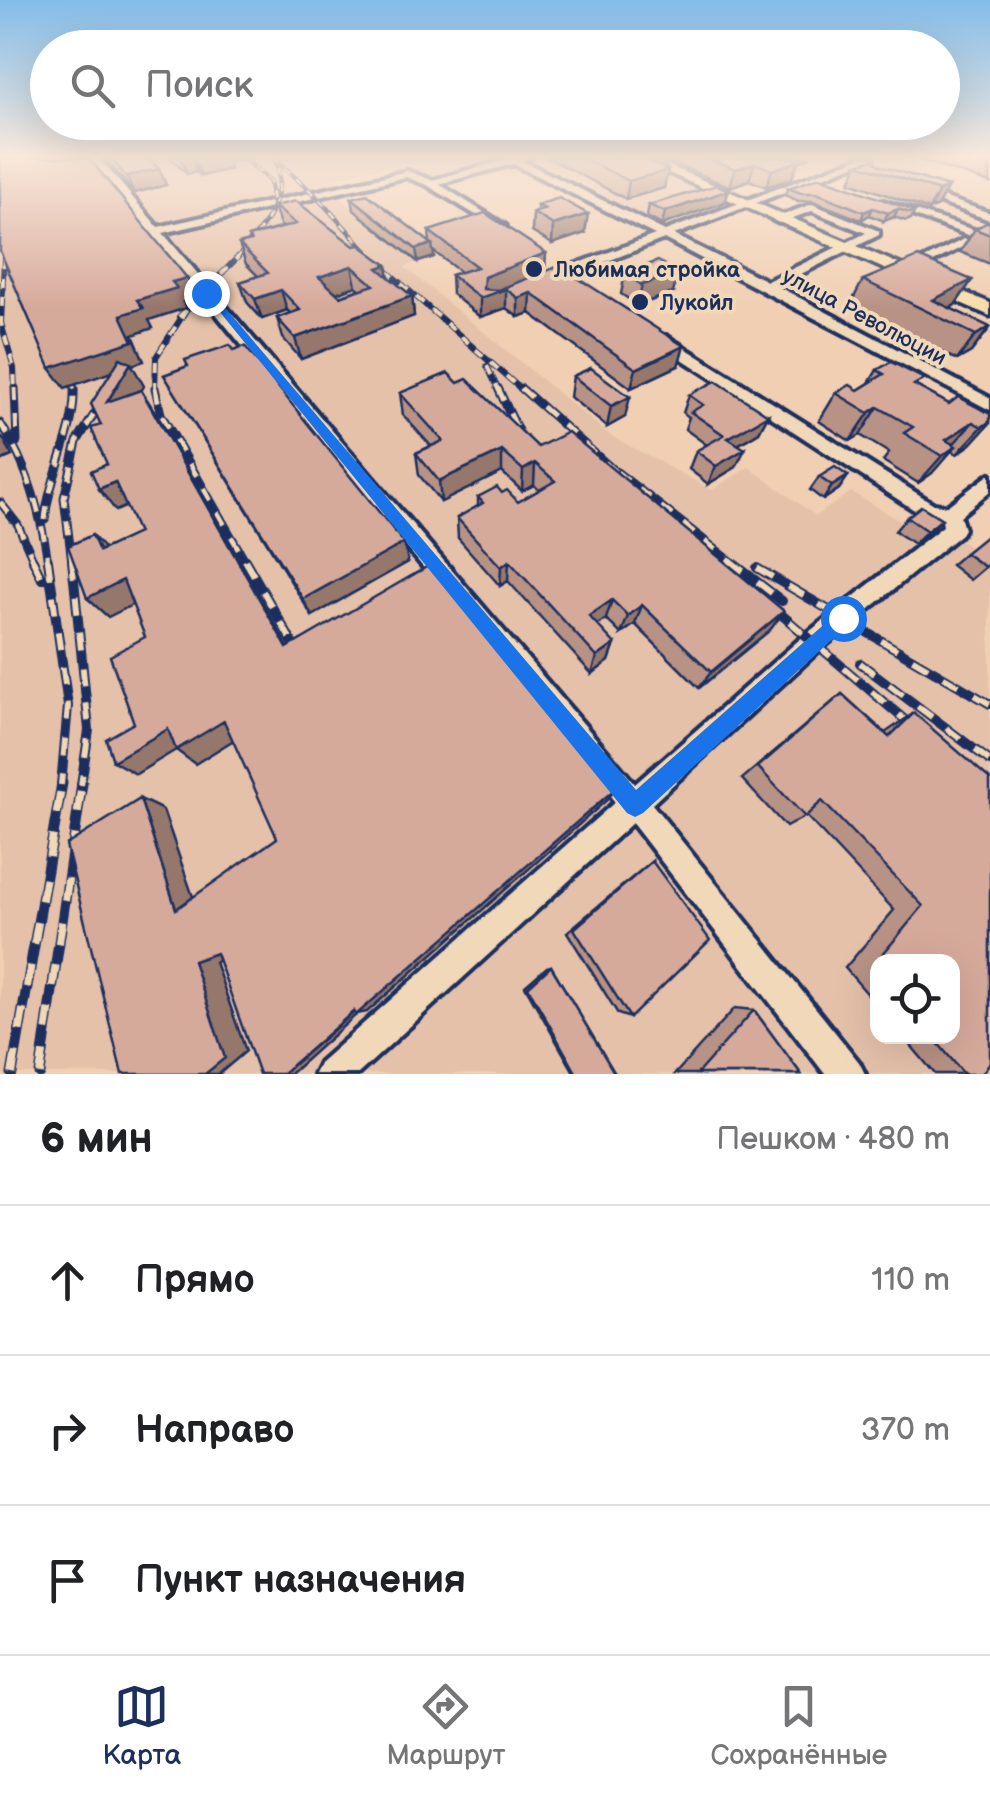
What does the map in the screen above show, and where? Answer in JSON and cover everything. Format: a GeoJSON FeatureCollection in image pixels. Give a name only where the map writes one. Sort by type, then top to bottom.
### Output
{"type":"FeatureCollection","features":[{"type":"Feature","properties":{"kind":"main road"},"geometry":{"type":"LineString","coordinates":[[749,207],[990,310]]}},
{"type":"Feature","properties":{"kind":"street"},"geometry":{"type":"LineString","coordinates":[[135,207],[635,806],[847,1074]]}},
{"type":"Feature","properties":{"kind":"street"},"geometry":{"type":"LineString","coordinates":[[155,231],[261,207]]}},
{"type":"Feature","properties":{"kind":"street"},"geometry":{"type":"LineString","coordinates":[[467,207],[517,240]]}},
{"type":"Feature","properties":{"kind":"street","name":"улица Революции"},"geometry":{"type":"LineString","coordinates":[[611,207],[990,405]]}},
{"type":"Feature","properties":{"kind":"street"},"geometry":{"type":"LineString","coordinates":[[526,288],[738,207]]}},
{"type":"Feature","properties":{"kind":"street"},"geometry":{"type":"LineString","coordinates":[[899,207],[966,235],[990,239]]}},
{"type":"Feature","properties":{"kind":"street"},"geometry":{"type":"LineString","coordinates":[[962,207],[990,217]]}},
{"type":"Feature","properties":{"kind":"street"},"geometry":{"type":"LineString","coordinates":[[766,286],[875,233],[812,208],[779,220]]}},
{"type":"Feature","properties":{"kind":"street"},"geometry":{"type":"LineString","coordinates":[[904,272],[990,217]]}},
{"type":"Feature","properties":{"kind":"street"},"geometry":{"type":"LineString","coordinates":[[547,262],[578,284]]}},
{"type":"Feature","properties":{"kind":"street"},"geometry":{"type":"LineString","coordinates":[[644,328],[919,506],[950,514],[990,481]]}},
{"type":"Feature","properties":{"kind":"street"},"geometry":{"type":"LineString","coordinates":[[332,1074],[635,806],[808,646],[954,529],[950,514]]}},
{"type":"Feature","properties":{"kind":"shaded area"},"geometry":{"type":"Polygon","coordinates":[[[0,207],[351,207],[418,262],[404,267],[611,436],[712,490],[749,467],[816,516],[851,492],[904,523],[909,519],[949,546],[958,539],[990,561],[990,1074],[0,1074],[0,207]]]}},
{"type":"Feature","properties":{"kind":"shaded area"},"geometry":{"type":"Polygon","coordinates":[[[624,207],[725,207],[661,228],[624,207]]]}},
{"type":"Feature","properties":{"kind":"building"},"geometry":{"type":"Polygon","coordinates":[[[0,207],[129,207],[187,278],[172,282],[177,288],[137,300],[143,308],[121,315],[133,341],[50,368],[0,251],[0,207]]]}},
{"type":"Feature","properties":{"kind":"building"},"geometry":{"type":"Polygon","coordinates":[[[275,207],[304,207],[354,246],[360,245],[387,265],[378,268],[412,296],[295,338],[277,318],[300,310],[281,290],[255,299],[240,282],[268,273],[239,244],[251,241],[248,237],[296,224],[275,207]],[[352,266],[319,277],[340,296],[374,285],[352,266]]]}},
{"type":"Feature","properties":{"kind":"building"},"geometry":{"type":"Polygon","coordinates":[[[363,207],[384,207],[432,244],[416,249],[363,207]]]}},
{"type":"Feature","properties":{"kind":"building"},"geometry":{"type":"Polygon","coordinates":[[[541,207],[576,207],[588,214],[553,225],[533,213],[545,209],[541,207]]]}},
{"type":"Feature","properties":{"kind":"building"},"geometry":{"type":"Polygon","coordinates":[[[852,207],[904,207],[915,211],[898,209],[888,213],[873,208],[864,212],[852,207]]]}},
{"type":"Feature","properties":{"kind":"building"},"geometry":{"type":"Polygon","coordinates":[[[485,213],[546,253],[484,277],[483,289],[498,290],[559,266],[684,346],[636,369],[531,293],[518,298],[506,289],[480,298],[451,275],[477,267],[429,231],[485,213]]]}},
{"type":"Feature","properties":{"kind":"building"},"geometry":{"type":"Polygon","coordinates":[[[990,221],[990,235],[975,229],[990,221]]]}},
{"type":"Feature","properties":{"kind":"building"},"geometry":{"type":"Polygon","coordinates":[[[918,257],[972,280],[933,300],[990,327],[976,335],[863,280],[918,257]]]}},
{"type":"Feature","properties":{"kind":"building"},"geometry":{"type":"Polygon","coordinates":[[[658,261],[678,273],[642,285],[625,274],[658,261]]]}},
{"type":"Feature","properties":{"kind":"building"},"geometry":{"type":"Polygon","coordinates":[[[230,345],[234,350],[245,346],[404,543],[303,599],[164,375],[188,366],[185,360],[230,345]]]}},
{"type":"Feature","properties":{"kind":"building"},"geometry":{"type":"Polygon","coordinates":[[[120,358],[131,363],[107,402],[141,390],[287,648],[430,565],[616,788],[356,1015],[354,1011],[282,1074],[259,1074],[216,953],[193,961],[225,1058],[205,1074],[122,1074],[66,845],[140,799],[176,909],[277,838],[224,721],[176,750],[168,729],[113,761],[106,739],[134,723],[110,656],[145,637],[123,580],[87,598],[68,546],[92,535],[99,551],[138,533],[115,482],[99,489],[91,471],[107,464],[91,428],[101,425],[91,404],[120,358]]]}},
{"type":"Feature","properties":{"kind":"building"},"geometry":{"type":"Polygon","coordinates":[[[891,362],[924,379],[914,385],[949,404],[958,397],[990,414],[990,421],[982,427],[973,422],[946,440],[956,446],[942,456],[904,433],[913,427],[878,407],[869,413],[836,393],[850,385],[858,390],[884,374],[877,370],[891,362]]]}},
{"type":"Feature","properties":{"kind":"building"},"geometry":{"type":"Polygon","coordinates":[[[591,368],[630,397],[611,406],[573,376],[591,368]]]}},
{"type":"Feature","properties":{"kind":"building"},"geometry":{"type":"Polygon","coordinates":[[[448,373],[458,383],[467,379],[538,447],[568,432],[784,611],[711,672],[642,605],[628,616],[612,600],[589,616],[615,644],[597,657],[509,561],[501,567],[457,518],[483,503],[478,497],[497,487],[502,493],[507,490],[518,502],[555,481],[535,463],[523,470],[502,451],[439,481],[416,453],[443,441],[400,393],[448,373]]]}},
{"type":"Feature","properties":{"kind":"building"},"geometry":{"type":"Polygon","coordinates":[[[716,381],[768,415],[728,438],[745,449],[716,466],[696,451],[724,435],[691,412],[703,405],[689,395],[716,381]]]}},
{"type":"Feature","properties":{"kind":"building"},"geometry":{"type":"Polygon","coordinates":[[[835,467],[848,476],[832,486],[819,477],[835,467]]]}},
{"type":"Feature","properties":{"kind":"building"},"geometry":{"type":"Polygon","coordinates":[[[921,506],[942,519],[927,531],[907,517],[921,506]]]}},
{"type":"Feature","properties":{"kind":"building"},"geometry":{"type":"Polygon","coordinates":[[[986,536],[990,538],[990,562],[985,567],[965,553],[986,536]]]}},
{"type":"Feature","properties":{"kind":"building"},"geometry":{"type":"Polygon","coordinates":[[[842,694],[889,737],[914,713],[990,779],[990,1062],[982,1074],[964,1074],[939,1044],[960,1044],[960,954],[883,954],[923,906],[822,801],[805,817],[758,767],[842,694]]]}},
{"type":"Feature","properties":{"kind":"building"},"geometry":{"type":"Polygon","coordinates":[[[652,861],[710,940],[630,1018],[574,929],[652,861]]]}},
{"type":"Feature","properties":{"kind":"building"},"geometry":{"type":"Polygon","coordinates":[[[551,966],[615,1074],[577,1074],[528,987],[551,966]]]}},
{"type":"Feature","properties":{"kind":"building"},"geometry":{"type":"Polygon","coordinates":[[[754,1010],[801,1074],[697,1074],[754,1010]]]}},
{"type":"Feature","properties":{"kind":"railway"},"geometry":{"type":"LineString","coordinates":[[236,259],[273,207]]}},
{"type":"Feature","properties":{"kind":"railway"},"geometry":{"type":"LineString","coordinates":[[326,207],[374,259]]}},
{"type":"Feature","properties":{"kind":"railway"},"geometry":{"type":"LineString","coordinates":[[0,243],[5,259]]}},
{"type":"Feature","properties":{"kind":"railway"},"geometry":{"type":"LineString","coordinates":[[4,257],[1,323],[14,368],[15,391]]}},
{"type":"Feature","properties":{"kind":"railway"},"geometry":{"type":"LineString","coordinates":[[179,317],[238,257]]}},
{"type":"Feature","properties":{"kind":"railway"},"geometry":{"type":"LineString","coordinates":[[371,257],[523,391]]}},
{"type":"Feature","properties":{"kind":"railway"},"geometry":{"type":"LineString","coordinates":[[155,388],[156,357],[187,309]]}},
{"type":"Feature","properties":{"kind":"railway"},"geometry":{"type":"LineString","coordinates":[[63,361],[74,388]]}},
{"type":"Feature","properties":{"kind":"railway"},"geometry":{"type":"LineString","coordinates":[[487,366],[499,391]]}},
{"type":"Feature","properties":{"kind":"railway"},"geometry":{"type":"LineString","coordinates":[[15,388],[17,442]]}},
{"type":"Feature","properties":{"kind":"railway"},"geometry":{"type":"LineString","coordinates":[[45,520],[71,422],[74,388]]}},
{"type":"Feature","properties":{"kind":"railway"},"geometry":{"type":"LineString","coordinates":[[155,388],[161,414],[246,562]]}},
{"type":"Feature","properties":{"kind":"railway"},"geometry":{"type":"LineString","coordinates":[[498,388],[528,452]]}},
{"type":"Feature","properties":{"kind":"railway"},"geometry":{"type":"LineString","coordinates":[[521,388],[626,481]]}},
{"type":"Feature","properties":{"kind":"railway"},"geometry":{"type":"LineString","coordinates":[[72,562],[64,498],[77,442],[109,390]]}},
{"type":"Feature","properties":{"kind":"railway"},"geometry":{"type":"LineString","coordinates":[[0,423],[32,490],[48,562]]}},
{"type":"Feature","properties":{"kind":"railway"},"geometry":{"type":"LineString","coordinates":[[617,472],[732,562]]}},
{"type":"Feature","properties":{"kind":"railway"},"geometry":{"type":"LineString","coordinates":[[0,502],[18,525],[34,562]]}},
{"type":"Feature","properties":{"kind":"railway"},"geometry":{"type":"LineString","coordinates":[[33,560],[42,579]]}},
{"type":"Feature","properties":{"kind":"railway"},"geometry":{"type":"LineString","coordinates":[[48,560],[68,706],[61,785]]}},
{"type":"Feature","properties":{"kind":"railway"},"geometry":{"type":"LineString","coordinates":[[72,560],[89,730],[81,785]]}},
{"type":"Feature","properties":{"kind":"railway"},"geometry":{"type":"LineString","coordinates":[[245,560],[307,668]]}},
{"type":"Feature","properties":{"kind":"railway"},"geometry":{"type":"LineString","coordinates":[[729,560],[782,601]]}},
{"type":"Feature","properties":{"kind":"railway"},"geometry":{"type":"LineString","coordinates":[[757,568],[990,704]]}},
{"type":"Feature","properties":{"kind":"railway"},"geometry":{"type":"LineString","coordinates":[[762,598],[926,738]]}},
{"type":"Feature","properties":{"kind":"railway"},"geometry":{"type":"LineString","coordinates":[[860,663],[990,761]]}},
{"type":"Feature","properties":{"kind":"railway"},"geometry":{"type":"LineString","coordinates":[[12,1074],[62,783]]}},
{"type":"Feature","properties":{"kind":"railway"},"geometry":{"type":"LineString","coordinates":[[40,1074],[82,783]]}},
{"type":"Feature","properties":{"kind":"place","name":"Любимая стройка"},"geometry":{"type":"Point","coordinates":[534,269]}},
{"type":"Feature","properties":{"kind":"place","name":"Лукойл"},"geometry":{"type":"Point","coordinates":[640,302]}},
{"type":"Feature","properties":{"kind":"route"},"geometry":{"type":"LineString","coordinates":[[206,293],[635,806],[843,618]]}}]}
